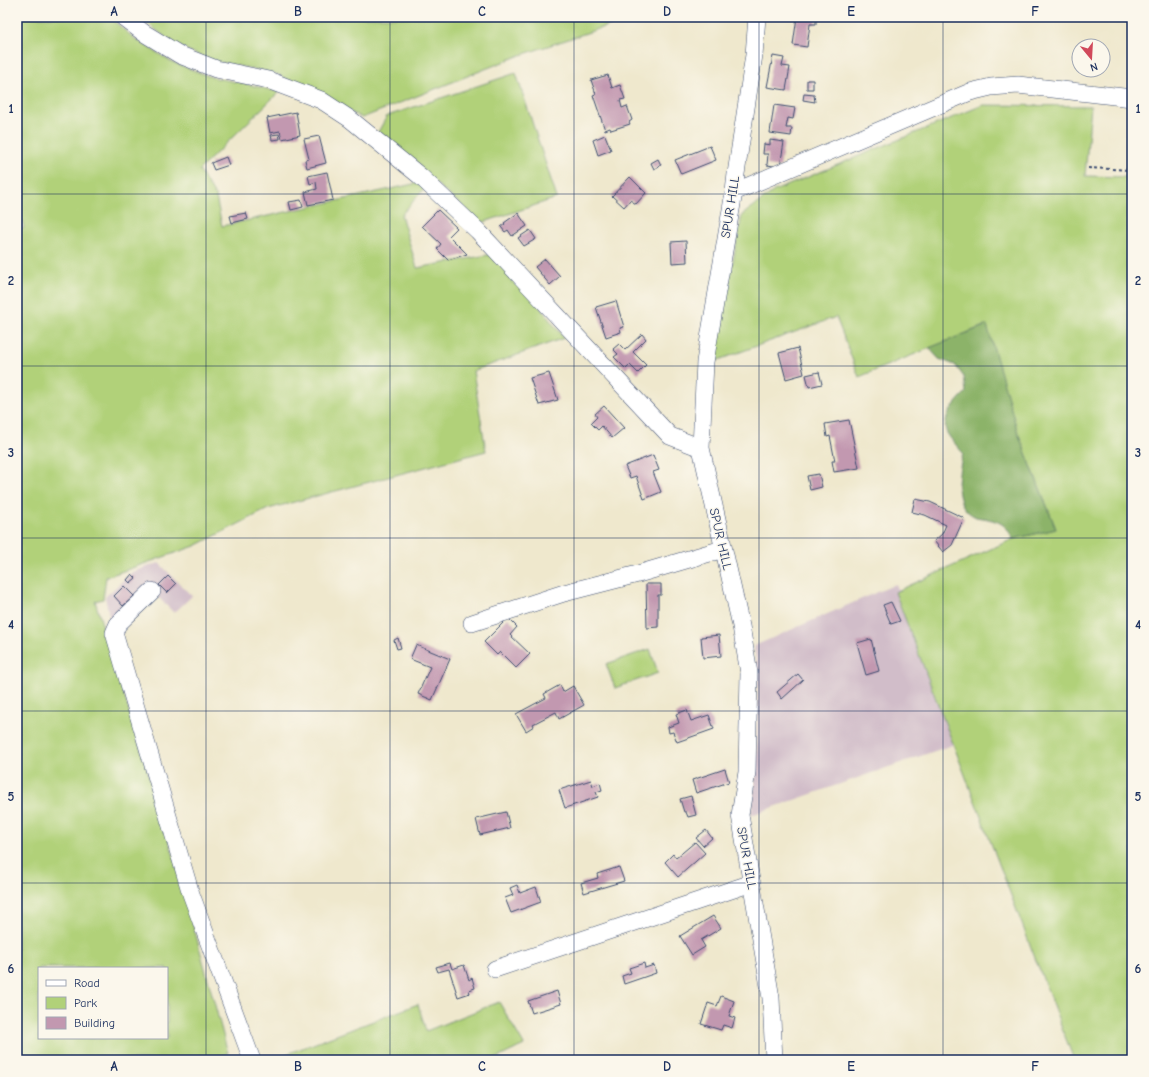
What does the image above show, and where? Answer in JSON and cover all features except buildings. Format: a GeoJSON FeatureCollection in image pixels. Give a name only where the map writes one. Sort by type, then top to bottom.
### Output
{"type":"FeatureCollection","features":[{"type":"Feature","properties":{"kind":"street"},"geometry":{"type":"LineString","coordinates":[[123,17],[144,33],[180,55],[216,69],[268,80],[308,95],[321,100],[350,119],[420,176],[478,231],[670,436],[701,448]]}},
{"type":"Feature","properties":{"kind":"street","name":"SPUR HILL"},"geometry":{"type":"LineString","coordinates":[[756,17],[754,55],[734,192],[705,362],[701,448],[741,626],[749,673],[747,772],[740,815],[771,998],[774,1060]]}},
{"type":"Feature","properties":{"kind":"street"},"geometry":{"type":"LineString","coordinates":[[734,192],[970,92],[991,87],[1018,85],[1132,98]]}},
{"type":"Feature","properties":{"kind":"street"},"geometry":{"type":"LineString","coordinates":[[472,623],[564,593],[638,574],[723,549]]}},
{"type":"Feature","properties":{"kind":"street"},"geometry":{"type":"LineString","coordinates":[[152,591],[118,624],[114,633],[191,894],[252,1060]]}},
{"type":"Feature","properties":{"kind":"street"},"geometry":{"type":"LineString","coordinates":[[495,969],[752,883]]}},
{"type":"Feature","properties":{"kind":"path"},"geometry":{"type":"LineString","coordinates":[[1088,168],[1132,170]]}},
{"type":"Feature","properties":{"kind":"shaded area"},"geometry":{"type":"Polygon","coordinates":[[[159,563],[192,596],[174,613],[149,588],[111,625],[105,597],[132,572],[159,563]]]}},
{"type":"Feature","properties":{"kind":"shaded area"},"geometry":{"type":"Polygon","coordinates":[[[896,584],[955,744],[751,815],[756,774],[758,674],[754,646],[896,584]]]}},
{"type":"Feature","properties":{"kind":"green space"},"geometry":{"type":"Polygon","coordinates":[[[17,17],[109,17],[135,39],[172,62],[211,77],[279,92],[199,170],[216,197],[222,226],[418,183],[424,189],[401,215],[417,268],[493,254],[531,296],[564,338],[473,371],[486,451],[268,509],[195,546],[106,577],[103,599],[95,601],[179,873],[228,1053],[210,1060],[17,1060],[17,230],[24,228],[17,205],[17,17]]]}},
{"type":"Feature","properties":{"kind":"green space"},"geometry":{"type":"Polygon","coordinates":[[[140,17],[634,17],[518,56],[362,118],[277,74],[210,60],[175,45],[140,17]]]}},
{"type":"Feature","properties":{"kind":"green space"},"geometry":{"type":"Polygon","coordinates":[[[516,73],[557,198],[481,223],[378,132],[387,116],[516,73]]]}},
{"type":"Feature","properties":{"kind":"green space"},"geometry":{"type":"Polygon","coordinates":[[[983,105],[1091,106],[1085,176],[1132,177],[1132,1060],[1074,1060],[895,592],[1013,539],[1056,529],[1018,433],[986,325],[859,377],[836,317],[713,362],[742,215],[774,191],[983,105]]]}},
{"type":"Feature","properties":{"kind":"green space"},"geometry":{"type":"Polygon","coordinates":[[[987,325],[1018,433],[1056,529],[1013,539],[1009,531],[1001,523],[976,517],[968,512],[963,505],[958,489],[958,480],[963,453],[949,436],[945,428],[950,411],[966,392],[964,377],[955,365],[939,359],[929,348],[987,325]]]}},
{"type":"Feature","properties":{"kind":"green space"},"geometry":{"type":"Polygon","coordinates":[[[650,649],[658,673],[615,688],[606,664],[650,649]]]}},
{"type":"Feature","properties":{"kind":"green space"},"geometry":{"type":"Polygon","coordinates":[[[499,1002],[524,1045],[493,1060],[271,1060],[418,1004],[426,1031],[499,1002]]]}}]}
